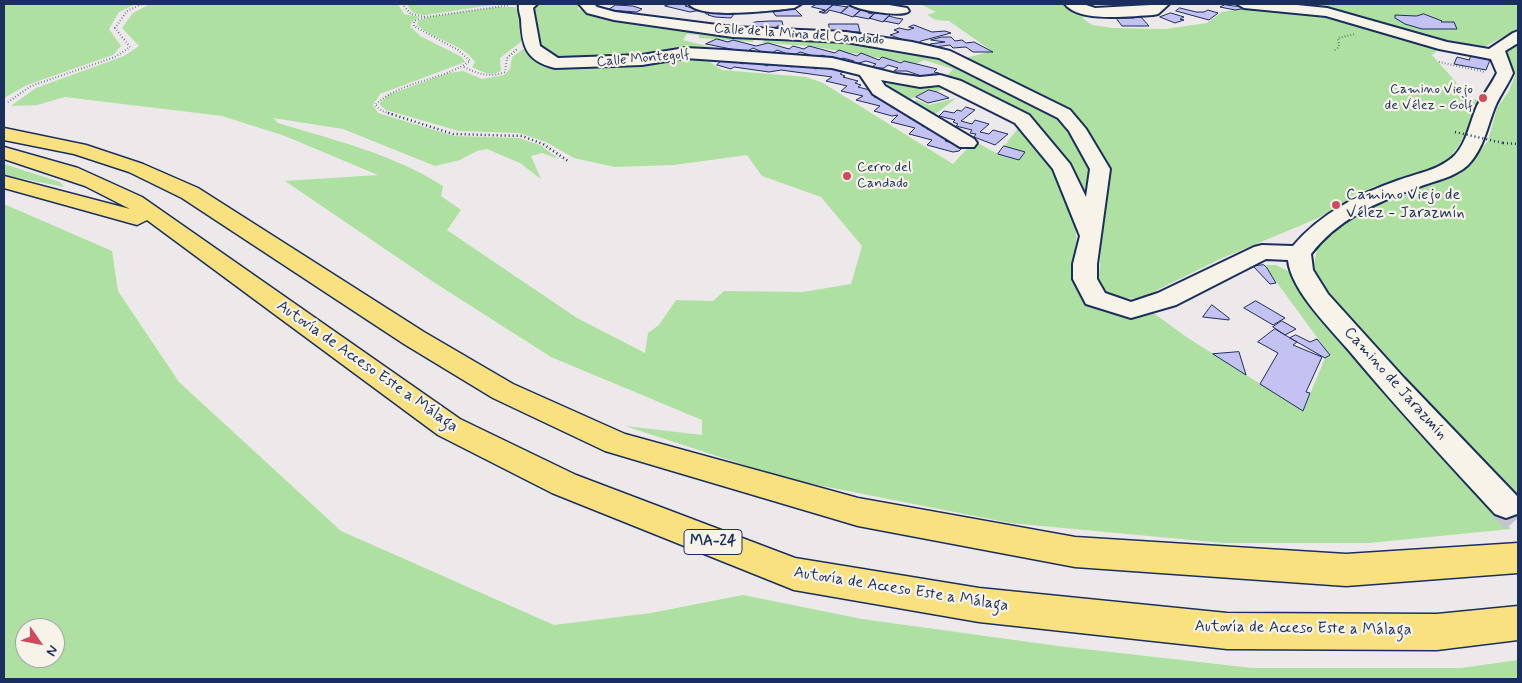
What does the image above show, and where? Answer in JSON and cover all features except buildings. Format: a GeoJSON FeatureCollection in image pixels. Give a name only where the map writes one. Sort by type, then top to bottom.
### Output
{"type":"FeatureCollection","features":[{"type":"Feature","properties":{"kind":"highway"},"geometry":{"type":"LineString","coordinates":[[4,134],[79,150],[136,168],[190,193],[414,338],[495,386],[616,442],[858,512],[1075,552],[1346,570],[1518,558]]}},
{"type":"Feature","properties":{"kind":"highway","name":"Autovía de Acceso Este a Málaga"},"geometry":{"type":"LineString","coordinates":[[4,153],[55,166],[151,210],[171,228],[449,427],[564,484],[794,574],[979,605],[1227,630],[1436,632],[1518,623]]}},
{"type":"Feature","properties":{"kind":"highway"},"geometry":{"type":"LineString","coordinates":[[4,182],[72,198],[171,228]]}},
{"type":"Feature","properties":{"kind":"street","name":"Calle de la Mina del Candado"},"geometry":{"type":"LineString","coordinates":[[586,4],[592,10],[614,16],[733,32],[772,35],[812,34],[883,41],[944,54],[1064,114],[1077,129],[1100,169],[1091,237],[1085,264],[1085,279],[1095,298],[1131,310],[1168,299],[1262,252],[1299,253]]}},
{"type":"Feature","properties":{"kind":"street"},"geometry":{"type":"LineString","coordinates":[[696,4],[736,10],[794,4]]}},
{"type":"Feature","properties":{"kind":"street"},"geometry":{"type":"LineString","coordinates":[[857,4],[902,11]]}},
{"type":"Feature","properties":{"kind":"street"},"geometry":{"type":"LineString","coordinates":[[1072,4],[1086,11],[1102,12],[1153,11],[1162,4]]}},
{"type":"Feature","properties":{"kind":"street"},"geometry":{"type":"LineString","coordinates":[[1244,4],[1297,7],[1327,12],[1445,46],[1497,55]]}},
{"type":"Feature","properties":{"kind":"street"},"geometry":{"type":"LineString","coordinates":[[528,5],[529,39]]}},
{"type":"Feature","properties":{"kind":"street"},"geometry":{"type":"LineString","coordinates":[[1299,253],[1309,239],[1347,210],[1381,193],[1452,168],[1462,160],[1477,137],[1490,100],[1505,72],[1496,50],[1518,36]]}},
{"type":"Feature","properties":{"kind":"street","name":"Calle Montegolf"},"geometry":{"type":"LineString","coordinates":[[529,39],[532,49],[555,63],[642,60],[685,54],[832,63],[920,82],[940,80],[955,85],[1022,119],[1063,168],[1091,237]]}},
{"type":"Feature","properties":{"kind":"street"},"geometry":{"type":"LineString","coordinates":[[866,71],[879,90],[967,143]]}},
{"type":"Feature","properties":{"kind":"street","name":"Camino de Jarazmín"},"geometry":{"type":"LineString","coordinates":[[1299,253],[1301,270],[1319,298],[1394,385],[1506,505]]}},
{"type":"Feature","properties":{"kind":"path"},"geometry":{"type":"LineString","coordinates":[[8,102],[31,86],[115,57],[130,46],[114,28],[127,11],[142,4]]}},
{"type":"Feature","properties":{"kind":"path"},"geometry":{"type":"LineString","coordinates":[[402,4],[406,11],[413,16],[426,17]]}},
{"type":"Feature","properties":{"kind":"path"},"geometry":{"type":"LineString","coordinates":[[528,5],[500,5],[426,17],[414,21],[414,26],[424,35],[464,54],[470,61],[464,67],[416,81],[383,95],[375,105],[382,111],[453,134],[522,136],[543,144],[568,161]]}},
{"type":"Feature","properties":{"kind":"path"},"geometry":{"type":"LineString","coordinates":[[464,67],[486,76],[496,76],[505,72],[507,58],[529,39]]}},
{"type":"Feature","properties":{"kind":"path"},"geometry":{"type":"LineString","coordinates":[[1439,62],[1493,73]]}},
{"type":"Feature","properties":{"kind":"path"},"geometry":{"type":"LineString","coordinates":[[1455,132],[1503,144],[1518,144]]}},
{"type":"Feature","properties":{"kind":"green space"},"geometry":{"type":"Polygon","coordinates":[[[4,4],[136,4],[119,12],[109,29],[121,46],[113,55],[27,85],[4,98],[4,4]]]}},
{"type":"Feature","properties":{"kind":"green space"},"geometry":{"type":"Polygon","coordinates":[[[150,4],[398,4],[404,14],[420,17],[413,21],[410,26],[420,36],[462,57],[465,62],[380,94],[373,105],[378,113],[454,136],[519,138],[540,145],[559,159],[542,153],[531,156],[541,179],[520,163],[487,149],[477,151],[460,160],[435,166],[343,129],[273,118],[278,123],[384,156],[443,186],[441,196],[461,210],[447,230],[577,318],[645,353],[648,333],[659,325],[676,300],[713,301],[724,291],[803,292],[851,284],[862,246],[821,197],[762,176],[747,155],[674,165],[615,167],[574,158],[546,142],[519,133],[459,131],[386,110],[379,104],[388,95],[449,73],[463,71],[482,79],[504,75],[510,69],[512,57],[525,48],[538,60],[711,57],[711,63],[722,70],[806,77],[823,83],[953,164],[974,141],[998,154],[1019,127],[1047,156],[1059,174],[1069,203],[1076,233],[1073,263],[1075,283],[1081,295],[1089,304],[1099,310],[1124,315],[1152,312],[1188,338],[1303,411],[1325,358],[1330,355],[1264,265],[1276,265],[1288,271],[1511,529],[1369,543],[1223,543],[1010,523],[787,479],[625,426],[702,435],[702,420],[551,357],[435,283],[285,181],[378,175],[285,136],[222,116],[65,97],[37,105],[11,106],[36,88],[124,56],[139,46],[122,28],[133,13],[150,4]]]}},
{"type":"Feature","properties":{"kind":"green space"},"geometry":{"type":"Polygon","coordinates":[[[407,4],[499,4],[426,15],[414,13],[407,4]]]}},
{"type":"Feature","properties":{"kind":"green space"},"geometry":{"type":"Polygon","coordinates":[[[534,4],[578,4],[578,9],[643,26],[755,37],[753,42],[699,38],[699,35],[687,34],[683,40],[715,48],[712,51],[649,57],[554,59],[542,48],[535,36],[532,21],[534,4]]]}},
{"type":"Feature","properties":{"kind":"green space"},"geometry":{"type":"Polygon","coordinates":[[[920,4],[1083,4],[1093,9],[1095,14],[1082,18],[1092,25],[1113,28],[1165,29],[1207,23],[1222,12],[1253,7],[1317,13],[1440,48],[1432,55],[1456,82],[1458,96],[1478,100],[1460,143],[1441,165],[1373,187],[1316,219],[1220,259],[1141,298],[1119,299],[1103,294],[1098,288],[1107,174],[1081,124],[962,59],[992,51],[949,21],[936,20],[927,15],[936,12],[920,4]]]}},
{"type":"Feature","properties":{"kind":"green space"},"geometry":{"type":"Polygon","coordinates":[[[1279,4],[1518,4],[1518,29],[1480,49],[1330,12],[1279,4]]]}},
{"type":"Feature","properties":{"kind":"green space"},"geometry":{"type":"Polygon","coordinates":[[[497,7],[515,7],[523,18],[519,30],[522,41],[500,58],[501,71],[493,74],[472,67],[475,62],[463,50],[417,25],[418,21],[428,17],[497,7]]]}},
{"type":"Feature","properties":{"kind":"green space"},"geometry":{"type":"Polygon","coordinates":[[[765,37],[839,39],[934,55],[1026,101],[1060,121],[1091,168],[1087,217],[1040,129],[945,78],[953,69],[924,60],[916,64],[809,46],[763,43],[765,37]]]}},
{"type":"Feature","properties":{"kind":"green space"},"geometry":{"type":"Polygon","coordinates":[[[1518,45],[1518,496],[1474,456],[1317,282],[1313,268],[1319,241],[1362,211],[1409,191],[1460,174],[1488,141],[1497,108],[1509,91],[1515,75],[1507,55],[1508,51],[1518,45]]]}},
{"type":"Feature","properties":{"kind":"green space"},"geometry":{"type":"Polygon","coordinates":[[[893,82],[937,84],[949,87],[938,91],[927,90],[907,101],[883,85],[893,82]]]}},
{"type":"Feature","properties":{"kind":"green space"},"geometry":{"type":"Polygon","coordinates":[[[956,98],[933,116],[909,102],[917,100],[929,105],[956,98]]]}},
{"type":"Feature","properties":{"kind":"green space"},"geometry":{"type":"Polygon","coordinates":[[[4,164],[60,182],[64,187],[4,175],[4,164]]]}},
{"type":"Feature","properties":{"kind":"green space"},"geometry":{"type":"Polygon","coordinates":[[[4,204],[112,251],[118,291],[179,382],[341,531],[554,625],[651,613],[743,595],[862,619],[1058,646],[1252,668],[1461,668],[1518,660],[1518,679],[4,679],[4,204]]]}},
{"type":"Feature","properties":{"kind":"tunnel"},"geometry":{"type":"LineString","coordinates":[[1506,505],[1518,518]]}},
{"type":"Feature","properties":{"kind":"place","name":"Camino Viejo de Vélez - Golf"},"geometry":{"type":"Point","coordinates":[1483,98]}},
{"type":"Feature","properties":{"kind":"place","name":"Cerro del Candado"},"geometry":{"type":"Point","coordinates":[847,176]}},
{"type":"Feature","properties":{"kind":"place","name":"Camino Viejo de Vélez - Jarazmín"},"geometry":{"type":"Point","coordinates":[1336,205]}}]}
